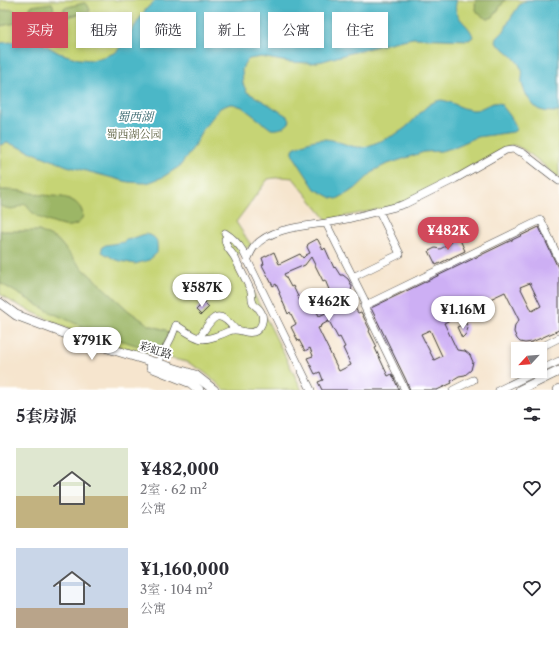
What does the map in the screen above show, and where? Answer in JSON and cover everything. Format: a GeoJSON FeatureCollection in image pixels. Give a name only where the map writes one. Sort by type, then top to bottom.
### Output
{"type":"FeatureCollection","features":[{"type":"Feature","properties":{"kind":"main road","name":"彩虹路"},"geometry":{"type":"LineString","coordinates":[[0,304],[16,315],[85,341],[195,375],[214,390]]}},
{"type":"Feature","properties":{"kind":"main road","name":"彩虹路"},"geometry":{"type":"LineString","coordinates":[[0,311],[12,320],[82,346],[155,368],[191,383],[199,390]]}},
{"type":"Feature","properties":{"kind":"main road"},"geometry":{"type":"LineString","coordinates":[[520,390],[559,371]]}},
{"type":"Feature","properties":{"kind":"street"},"geometry":{"type":"LineString","coordinates":[[247,261],[257,244],[279,231],[288,228],[326,223],[405,204],[455,179],[506,150],[519,150],[559,181]]}},
{"type":"Feature","properties":{"kind":"street"},"geometry":{"type":"LineString","coordinates":[[353,277],[400,254],[379,211]]}},
{"type":"Feature","properties":{"kind":"street"},"geometry":{"type":"LineString","coordinates":[[405,390],[364,306],[541,220],[559,259]]}},
{"type":"Feature","properties":{"kind":"street"},"geometry":{"type":"LineString","coordinates":[[326,223],[367,305]]}},
{"type":"Feature","properties":{"kind":"street"},"geometry":{"type":"LineString","coordinates":[[199,338],[210,321],[218,316],[226,319],[235,329],[250,333],[258,330],[263,319],[260,311],[253,304],[250,290],[232,253],[225,244],[226,234],[237,242],[311,390]]}},
{"type":"Feature","properties":{"kind":"street"},"geometry":{"type":"LineString","coordinates":[[252,299],[263,293]]}},
{"type":"Feature","properties":{"kind":"street"},"geometry":{"type":"LineString","coordinates":[[256,307],[267,301]]}},
{"type":"Feature","properties":{"kind":"street"},"geometry":{"type":"LineString","coordinates":[[158,363],[176,325],[199,338],[205,339],[235,329]]}},
{"type":"Feature","properties":{"kind":"street"},"geometry":{"type":"LineString","coordinates":[[547,344],[559,338]]}},
{"type":"Feature","properties":{"kind":"street"},"geometry":{"type":"LineString","coordinates":[[547,366],[559,361]]}},
{"type":"Feature","properties":{"kind":"street"},"geometry":{"type":"LineString","coordinates":[[499,390],[523,378]]}},
{"type":"Feature","properties":{"kind":"street"},"geometry":{"type":"LineString","coordinates":[[453,390],[473,380]]}},
{"type":"Feature","properties":{"kind":"green space","name":"蜀西湖公园"},"geometry":{"type":"Polygon","coordinates":[[[0,0],[559,0],[559,179],[530,154],[517,146],[512,145],[407,201],[394,206],[327,220],[293,178],[282,177],[268,179],[236,222],[251,245],[235,256],[302,390],[224,390],[207,374],[187,362],[127,349],[78,334],[12,302],[0,294],[0,0]]]}},
{"type":"Feature","properties":{"kind":"green space"},"geometry":{"type":"Polygon","coordinates":[[[476,0],[505,0],[493,17],[488,19],[476,10],[476,0]]]}},
{"type":"Feature","properties":{"kind":"green space"},"geometry":{"type":"Polygon","coordinates":[[[52,3],[54,12],[31,12],[31,6],[52,3]]]}},
{"type":"Feature","properties":{"kind":"green space"},"geometry":{"type":"Polygon","coordinates":[[[84,3],[87,4],[90,10],[89,12],[76,12],[76,15],[68,17],[68,12],[64,12],[64,8],[84,3]]]}},
{"type":"Feature","properties":{"kind":"green space"},"geometry":{"type":"Polygon","coordinates":[[[12,9],[15,11],[12,12],[12,24],[0,26],[0,11],[12,9]]]}},
{"type":"Feature","properties":{"kind":"green space"},"geometry":{"type":"Polygon","coordinates":[[[0,190],[21,191],[39,195],[67,198],[75,202],[80,207],[83,215],[82,219],[75,225],[64,226],[38,217],[26,204],[13,209],[0,206],[0,190]]]}},
{"type":"Feature","properties":{"kind":"green space"},"geometry":{"type":"Polygon","coordinates":[[[0,231],[39,231],[58,240],[80,266],[129,311],[149,325],[166,330],[169,334],[161,350],[148,349],[92,331],[48,311],[0,283],[0,231]]]}},
{"type":"Feature","properties":{"kind":"water","name":"蜀西湖"},"geometry":{"type":"Polygon","coordinates":[[[156,0],[457,0],[456,11],[458,16],[471,32],[473,37],[469,40],[413,38],[388,43],[388,12],[332,12],[332,48],[369,48],[311,63],[288,62],[261,57],[249,59],[244,64],[242,70],[243,84],[247,92],[287,116],[290,120],[289,123],[281,128],[271,129],[242,107],[230,104],[220,108],[203,129],[193,148],[180,166],[163,177],[150,182],[128,182],[67,166],[11,144],[7,143],[0,145],[0,43],[12,42],[12,48],[50,48],[59,53],[79,59],[93,60],[116,52],[120,48],[132,48],[132,30],[140,18],[140,48],[196,48],[196,12],[144,12],[156,0]]]}},
{"type":"Feature","properties":{"kind":"water"},"geometry":{"type":"Polygon","coordinates":[[[527,0],[559,0],[559,112],[542,111],[534,106],[524,90],[522,70],[519,64],[496,42],[497,38],[504,31],[520,4],[527,0]]]}},
{"type":"Feature","properties":{"kind":"water"},"geometry":{"type":"Polygon","coordinates":[[[441,100],[470,110],[477,110],[494,103],[501,104],[513,120],[516,130],[513,132],[477,137],[452,148],[441,151],[424,152],[385,165],[375,170],[355,189],[337,199],[315,189],[293,155],[294,148],[308,142],[318,140],[327,139],[354,147],[368,146],[401,131],[426,107],[435,101],[441,100]]]}},
{"type":"Feature","properties":{"kind":"water"},"geometry":{"type":"Polygon","coordinates":[[[145,234],[152,236],[157,242],[157,253],[149,260],[135,264],[116,260],[102,252],[102,247],[106,245],[124,242],[145,234]]]}},
{"type":"Feature","properties":{"kind":"building"},"geometry":{"type":"Polygon","coordinates":[[[539,227],[559,270],[559,330],[532,342],[520,342],[514,332],[515,325],[519,320],[505,292],[486,301],[483,309],[480,301],[466,308],[470,316],[456,311],[458,316],[444,323],[457,350],[465,351],[470,355],[473,362],[471,370],[465,375],[459,376],[451,381],[452,383],[437,390],[410,390],[371,308],[539,227]],[[530,283],[520,287],[532,311],[541,306],[530,283]],[[430,330],[421,334],[434,360],[442,356],[430,330]]]}},
{"type":"Feature","properties":{"kind":"building"},"geometry":{"type":"Polygon","coordinates":[[[458,235],[465,251],[436,265],[429,251],[435,248],[440,249],[450,244],[452,238],[458,235]]]}},
{"type":"Feature","properties":{"kind":"building"},"geometry":{"type":"Polygon","coordinates":[[[317,239],[323,250],[325,248],[334,268],[335,267],[340,275],[343,275],[348,279],[352,286],[350,294],[354,302],[352,303],[358,313],[361,312],[370,330],[369,331],[377,347],[375,348],[388,376],[392,374],[399,390],[322,390],[318,382],[323,380],[320,372],[315,374],[307,358],[313,356],[310,348],[305,351],[299,340],[298,341],[291,327],[296,324],[290,312],[288,314],[276,284],[273,286],[262,265],[264,264],[262,258],[274,252],[279,264],[300,254],[303,258],[310,253],[307,247],[308,244],[317,239]],[[311,257],[305,265],[284,274],[291,287],[293,286],[302,305],[312,301],[319,316],[328,312],[323,302],[326,300],[326,294],[330,292],[325,280],[323,281],[311,257]],[[329,321],[318,328],[339,371],[351,365],[343,348],[345,347],[340,337],[338,338],[329,321]]]}},
{"type":"Feature","properties":{"kind":"building"},"geometry":{"type":"Polygon","coordinates":[[[204,302],[209,307],[201,315],[196,310],[204,302]]]}},
{"type":"Feature","properties":{"kind":"building"},"geometry":{"type":"Polygon","coordinates":[[[466,323],[468,328],[462,338],[457,327],[466,323]]]}}]}
